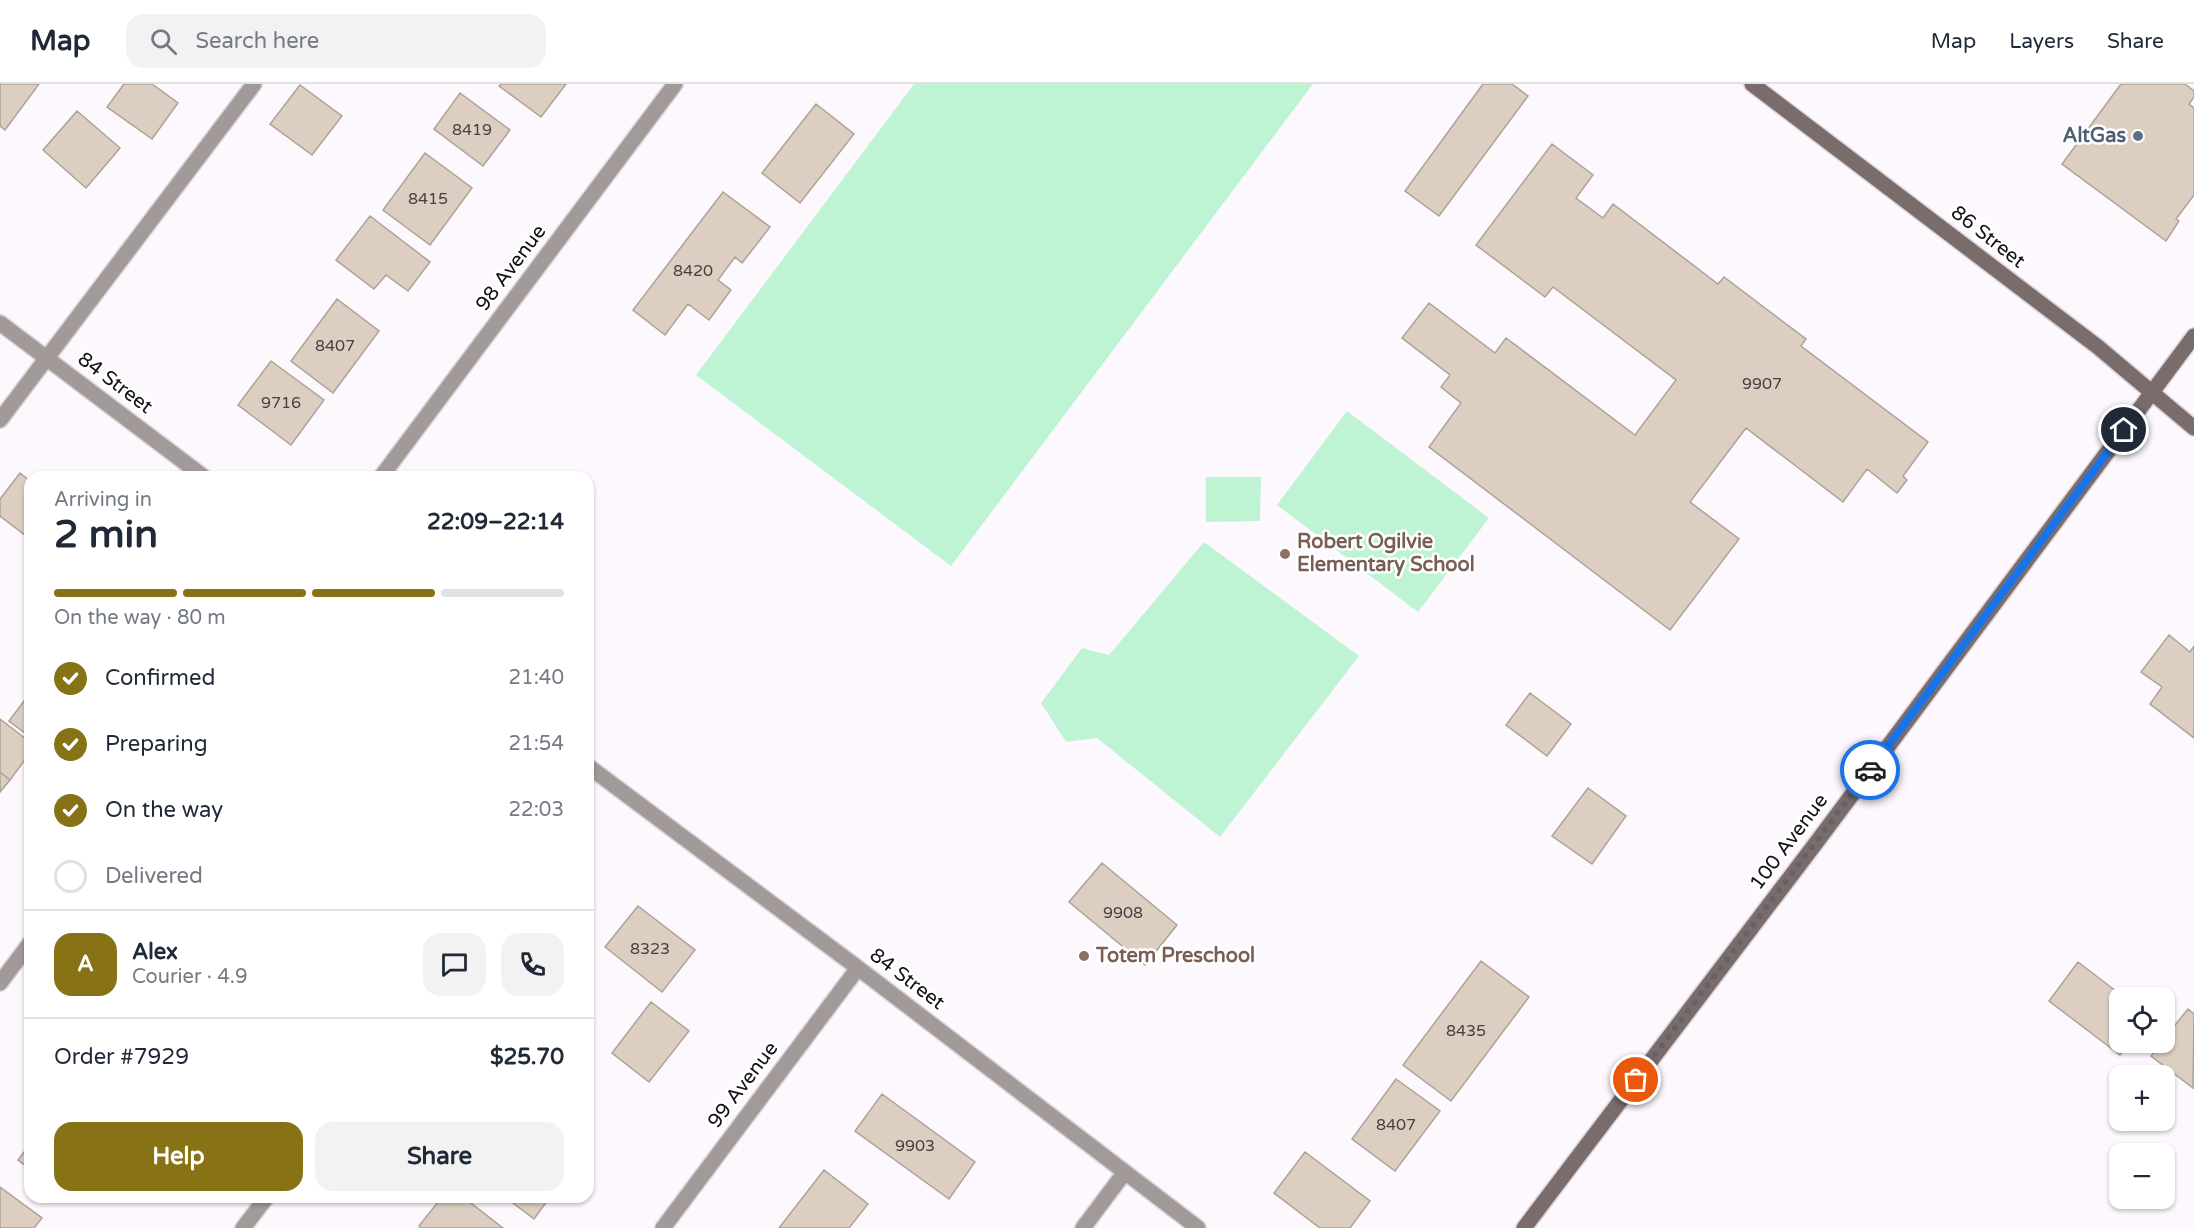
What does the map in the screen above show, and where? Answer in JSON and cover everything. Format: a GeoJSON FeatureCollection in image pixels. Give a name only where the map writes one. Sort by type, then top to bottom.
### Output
{"type":"FeatureCollection","features":[{"type":"Feature","properties":{"kind":"main road","name":"86 Street"},"geometry":{"type":"LineString","coordinates":[[1752,84],[2098,347],[2194,428]]}},
{"type":"Feature","properties":{"kind":"main road","name":"100 Avenue"},"geometry":{"type":"LineString","coordinates":[[1524,1228],[1819,839],[2194,336]]}},
{"type":"Feature","properties":{"kind":"street"},"geometry":{"type":"LineString","coordinates":[[0,420],[254,84]]}},
{"type":"Feature","properties":{"kind":"street","name":"98 Avenue"},"geometry":{"type":"LineString","coordinates":[[385,471],[675,84]]}},
{"type":"Feature","properties":{"kind":"street","name":"84 Street"},"geometry":{"type":"LineString","coordinates":[[0,323],[196,471]]}},
{"type":"Feature","properties":{"kind":"street","name":"84 Street"},"geometry":{"type":"LineString","coordinates":[[594,774],[858,968],[1198,1228]]}},
{"type":"Feature","properties":{"kind":"street"},"geometry":{"type":"LineString","coordinates":[[0,983],[24,951]]}},
{"type":"Feature","properties":{"kind":"street","name":"99 Avenue"},"geometry":{"type":"LineString","coordinates":[[663,1228],[858,968]]}},
{"type":"Feature","properties":{"kind":"street"},"geometry":{"type":"LineString","coordinates":[[1083,1228],[1125,1172]]}},
{"type":"Feature","properties":{"kind":"street"},"geometry":{"type":"LineString","coordinates":[[243,1228],[262,1203]]}},
{"type":"Feature","properties":{"kind":"green space"},"geometry":{"type":"Polygon","coordinates":[[[914,84],[1313,84],[951,566],[696,375],[914,84]]]}},
{"type":"Feature","properties":{"kind":"green space"},"geometry":{"type":"Polygon","coordinates":[[[1347,411],[1489,518],[1418,612],[1277,505],[1347,411]]]}},
{"type":"Feature","properties":{"kind":"green space"},"geometry":{"type":"Polygon","coordinates":[[[1206,477],[1261,477],[1260,521],[1206,522],[1206,477]]]}},
{"type":"Feature","properties":{"kind":"green space"},"geometry":{"type":"Polygon","coordinates":[[[1204,542],[1359,656],[1220,837],[1097,738],[1066,742],[1041,703],[1082,648],[1109,655],[1204,542]]]}},
{"type":"Feature","properties":{"kind":"building"},"geometry":{"type":"Polygon","coordinates":[[[0,84],[39,84],[5,130],[0,126],[0,84]]]}},
{"type":"Feature","properties":{"kind":"building"},"geometry":{"type":"Polygon","coordinates":[[[124,84],[152,84],[178,103],[152,139],[107,107],[124,84]]]}},
{"type":"Feature","properties":{"kind":"building"},"geometry":{"type":"Polygon","coordinates":[[[501,84],[566,84],[541,117],[499,86],[501,84]]]}},
{"type":"Feature","properties":{"kind":"building"},"geometry":{"type":"Polygon","coordinates":[[[1483,84],[1512,84],[1528,96],[1439,216],[1405,191],[1483,84]]]}},
{"type":"Feature","properties":{"kind":"building","name":"AltGas"},"geometry":{"type":"Polygon","coordinates":[[[2121,84],[2185,84],[2194,91],[2194,97],[2189,104],[2194,108],[2194,195],[2176,219],[2179,221],[2166,241],[2062,164],[2121,84]]]}},
{"type":"Feature","properties":{"kind":"building"},"geometry":{"type":"Polygon","coordinates":[[[300,85],[342,116],[312,155],[270,124],[300,85]]]}},
{"type":"Feature","properties":{"kind":"building"},"geometry":{"type":"Polygon","coordinates":[[[460,93],[510,130],[483,166],[434,129],[460,93]]]}},
{"type":"Feature","properties":{"kind":"building"},"geometry":{"type":"Polygon","coordinates":[[[816,104],[854,134],[800,203],[762,173],[816,104]]]}},
{"type":"Feature","properties":{"kind":"building"},"geometry":{"type":"Polygon","coordinates":[[[77,111],[120,148],[86,188],[43,150],[77,111]]]}},
{"type":"Feature","properties":{"kind":"building"},"geometry":{"type":"Polygon","coordinates":[[[1552,144],[1593,175],[1576,198],[1603,218],[1613,204],[1718,284],[1724,277],[1806,339],[1801,346],[1928,442],[1903,476],[1907,480],[1897,493],[1867,469],[1843,502],[1746,428],[1690,502],[1739,539],[1670,630],[1429,447],[1461,403],[1441,387],[1450,375],[1402,338],[1429,303],[1495,353],[1506,338],[1635,435],[1676,380],[1553,287],[1545,297],[1476,245],[1552,144]]]}},
{"type":"Feature","properties":{"kind":"building"},"geometry":{"type":"Polygon","coordinates":[[[425,153],[472,188],[430,245],[383,210],[425,153]]]}},
{"type":"Feature","properties":{"kind":"building"},"geometry":{"type":"Polygon","coordinates":[[[723,192],[770,227],[742,263],[735,257],[718,280],[731,290],[709,320],[688,304],[665,335],[633,310],[723,192]]]}},
{"type":"Feature","properties":{"kind":"building"},"geometry":{"type":"Polygon","coordinates":[[[370,216],[430,262],[408,291],[386,275],[374,289],[336,260],[370,216]]]}},
{"type":"Feature","properties":{"kind":"building"},"geometry":{"type":"Polygon","coordinates":[[[337,299],[379,331],[333,393],[291,361],[337,299]]]}},
{"type":"Feature","properties":{"kind":"building"},"geometry":{"type":"Polygon","coordinates":[[[271,361],[324,400],[291,445],[238,405],[271,361]]]}},
{"type":"Feature","properties":{"kind":"building"},"geometry":{"type":"Polygon","coordinates":[[[20,473],[24,476],[24,534],[0,516],[0,499],[20,473]]]}},
{"type":"Feature","properties":{"kind":"building"},"geometry":{"type":"Polygon","coordinates":[[[2169,635],[2190,652],[2194,646],[2194,738],[2150,704],[2162,687],[2141,672],[2169,635]]]}},
{"type":"Feature","properties":{"kind":"building"},"geometry":{"type":"Polygon","coordinates":[[[1530,693],[1571,724],[1547,756],[1506,725],[1530,693]]]}},
{"type":"Feature","properties":{"kind":"building"},"geometry":{"type":"Polygon","coordinates":[[[24,701],[24,732],[9,721],[24,701]]]}},
{"type":"Feature","properties":{"kind":"building"},"geometry":{"type":"Polygon","coordinates":[[[0,719],[24,737],[24,761],[10,780],[0,772],[0,719]]]}},
{"type":"Feature","properties":{"kind":"building"},"geometry":{"type":"Polygon","coordinates":[[[0,772],[10,780],[0,792],[0,772]]]}},
{"type":"Feature","properties":{"kind":"building"},"geometry":{"type":"Polygon","coordinates":[[[1588,788],[1626,816],[1592,864],[1552,836],[1588,788]]]}},
{"type":"Feature","properties":{"kind":"building"},"geometry":{"type":"Polygon","coordinates":[[[1102,863],[1177,925],[1145,965],[1069,902],[1102,863]]]}},
{"type":"Feature","properties":{"kind":"building"},"geometry":{"type":"Polygon","coordinates":[[[638,906],[695,950],[662,992],[605,947],[638,906]]]}},
{"type":"Feature","properties":{"kind":"building"},"geometry":{"type":"Polygon","coordinates":[[[1481,961],[1529,997],[1451,1101],[1403,1065],[1481,961]]]}},
{"type":"Feature","properties":{"kind":"building"},"geometry":{"type":"Polygon","coordinates":[[[2078,962],[2111,987],[2109,1047],[2049,1001],[2078,962]]]}},
{"type":"Feature","properties":{"kind":"building"},"geometry":{"type":"Polygon","coordinates":[[[651,1002],[689,1031],[649,1082],[612,1053],[651,1002]]]}},
{"type":"Feature","properties":{"kind":"building"},"geometry":{"type":"Polygon","coordinates":[[[2188,1009],[2194,1014],[2193,1088],[2175,1074],[2175,1065],[2163,1065],[2151,1056],[2153,1053],[2175,1053],[2175,1025],[2188,1009]]]}},
{"type":"Feature","properties":{"kind":"building"},"geometry":{"type":"Polygon","coordinates":[[[1396,1079],[1440,1111],[1395,1171],[1352,1139],[1396,1079]]]}},
{"type":"Feature","properties":{"kind":"building"},"geometry":{"type":"Polygon","coordinates":[[[882,1094],[975,1162],[949,1199],[855,1131],[882,1094]]]}},
{"type":"Feature","properties":{"kind":"building"},"geometry":{"type":"Polygon","coordinates":[[[24,1152],[24,1164],[18,1160],[24,1152]]]}},
{"type":"Feature","properties":{"kind":"building"},"geometry":{"type":"Polygon","coordinates":[[[1305,1152],[1370,1201],[1350,1228],[1320,1228],[1274,1193],[1305,1152]]]}},
{"type":"Feature","properties":{"kind":"building"},"geometry":{"type":"Polygon","coordinates":[[[824,1170],[868,1204],[849,1228],[779,1228],[824,1170]]]}},
{"type":"Feature","properties":{"kind":"building"},"geometry":{"type":"Polygon","coordinates":[[[0,1187],[42,1218],[34,1228],[0,1228],[0,1187]]]}},
{"type":"Feature","properties":{"kind":"building"},"geometry":{"type":"Polygon","coordinates":[[[437,1203],[471,1203],[503,1228],[421,1228],[419,1226],[437,1203]]]}},
{"type":"Feature","properties":{"kind":"building"},"geometry":{"type":"Polygon","coordinates":[[[513,1203],[546,1203],[534,1219],[513,1203]]]}},
{"type":"Feature","properties":{"kind":"way so far"},"geometry":{"type":"LineString","coordinates":[[1636,1080],[1870,770]]}},
{"type":"Feature","properties":{"kind":"place","name":"AltGas"},"geometry":{"type":"Point","coordinates":[2138,136]}},
{"type":"Feature","properties":{"kind":"place","name":"Robert Ogilvie Elementary School"},"geometry":{"type":"Point","coordinates":[1285,554]}},
{"type":"Feature","properties":{"kind":"place","name":"Totem Preschool"},"geometry":{"type":"Point","coordinates":[1084,956]}},
{"type":"Feature","properties":{"kind":"route"},"geometry":{"type":"LineString","coordinates":[[1870,770],[2124,430]]}}]}
